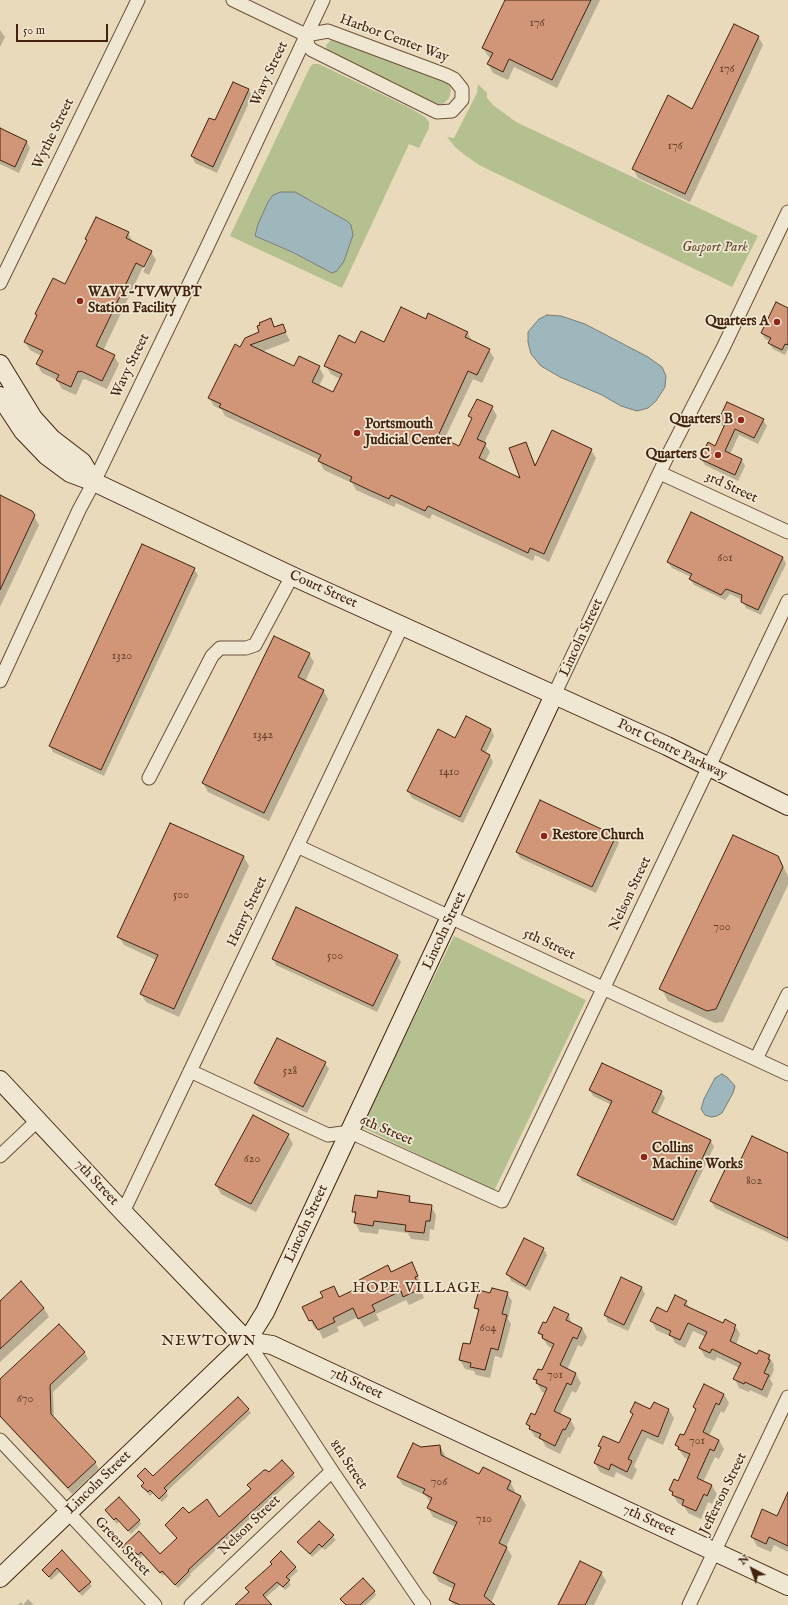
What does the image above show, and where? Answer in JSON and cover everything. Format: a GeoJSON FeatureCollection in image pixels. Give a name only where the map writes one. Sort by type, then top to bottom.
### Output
{"type":"FeatureCollection","features":[{"type":"Feature","properties":{"kind":"street","name":"Wythe Street"},"geometry":{"type":"LineString","coordinates":[[0,283],[138,0]]}},
{"type":"Feature","properties":{"kind":"street"},"geometry":{"type":"LineString","coordinates":[[233,0],[306,35]]}},
{"type":"Feature","properties":{"kind":"street","name":"Wavy Street"},"geometry":{"type":"LineString","coordinates":[[0,681],[79,510],[94,482],[207,247],[323,0]]}},
{"type":"Feature","properties":{"kind":"street","name":"Harbor Center Way"},"geometry":{"type":"LineString","coordinates":[[328,31],[446,75],[454,79],[462,89],[462,100],[452,111],[437,112],[312,50],[306,41],[306,35],[328,31]]}},
{"type":"Feature","properties":{"kind":"street","name":"Lincoln Street"},"geometry":{"type":"LineString","coordinates":[[0,1578],[247,1341],[265,1312],[451,918],[554,695],[660,473],[723,348],[788,212]]}},
{"type":"Feature","properties":{"kind":"street"},"geometry":{"type":"LineString","coordinates":[[0,364],[33,418],[52,439],[82,462],[94,482]]}},
{"type":"Feature","properties":{"kind":"street","name":"Court Street"},"geometry":{"type":"LineString","coordinates":[[0,396],[23,431],[47,456],[70,473],[94,482],[292,576],[554,695]]}},
{"type":"Feature","properties":{"kind":"street","name":"3rd Street"},"geometry":{"type":"LineString","coordinates":[[660,473],[788,532]]}},
{"type":"Feature","properties":{"kind":"street"},"geometry":{"type":"LineString","coordinates":[[150,778],[212,656],[220,648],[246,648],[255,645],[292,576]]}},
{"type":"Feature","properties":{"kind":"street","name":"Nelson Street"},"geometry":{"type":"LineString","coordinates":[[502,1201],[788,601]]}},
{"type":"Feature","properties":{"kind":"street","name":"Henry Street"},"geometry":{"type":"LineString","coordinates":[[123,1212],[402,626]]}},
{"type":"Feature","properties":{"kind":"street","name":"Port Centre Parkway"},"geometry":{"type":"LineString","coordinates":[[554,695],[667,746],[788,806]]}},
{"type":"Feature","properties":{"kind":"street","name":"5th Street"},"geometry":{"type":"LineString","coordinates":[[297,846],[788,1074]]}},
{"type":"Feature","properties":{"kind":"street"},"geometry":{"type":"LineString","coordinates":[[756,1059],[788,994]]}},
{"type":"Feature","properties":{"kind":"street","name":"6th Street"},"geometry":{"type":"LineString","coordinates":[[190,1071],[328,1135],[350,1132],[502,1201]]}},
{"type":"Feature","properties":{"kind":"street","name":"7th Street"},"geometry":{"type":"LineString","coordinates":[[0,1080],[123,1212],[247,1341],[272,1345],[788,1586]]}},
{"type":"Feature","properties":{"kind":"street"},"geometry":{"type":"LineString","coordinates":[[0,1156],[38,1120]]}},
{"type":"Feature","properties":{"kind":"street","name":"8th Street"},"geometry":{"type":"LineString","coordinates":[[247,1341],[419,1603]]}},
{"type":"Feature","properties":{"kind":"street","name":"Jefferson Street"},"geometry":{"type":"LineString","coordinates":[[689,1605],[788,1397]]}},
{"type":"Feature","properties":{"kind":"street","name":"Green Street"},"geometry":{"type":"LineString","coordinates":[[0,1440],[155,1605]]}},
{"type":"Feature","properties":{"kind":"street","name":"Nelson Street"},"geometry":{"type":"LineString","coordinates":[[191,1605],[332,1471]]}},
{"type":"Feature","properties":{"kind":"green space"},"geometry":{"type":"Polygon","coordinates":[[[331,40],[446,81],[450,86],[451,91],[449,98],[443,104],[436,105],[327,51],[326,45],[331,40]]]}},
{"type":"Feature","properties":{"kind":"green space"},"geometry":{"type":"Polygon","coordinates":[[[313,64],[319,64],[410,108],[425,117],[429,122],[429,128],[419,148],[409,144],[342,288],[230,236],[310,67],[313,64]],[[309,199],[255,236],[332,273],[344,261],[353,235],[351,225],[347,221],[309,199]]]}},
{"type":"Feature","properties":{"kind":"green space","name":"Gosport Park"},"geometry":{"type":"Polygon","coordinates":[[[478,84],[487,93],[487,98],[493,105],[516,122],[758,236],[732,287],[479,165],[465,155],[455,147],[447,137],[454,138],[477,93],[478,84]]]}},
{"type":"Feature","properties":{"kind":"green space"},"geometry":{"type":"Polygon","coordinates":[[[454,936],[586,1000],[494,1191],[361,1127],[454,936]]]}},
{"type":"Feature","properties":{"kind":"water"},"geometry":{"type":"Polygon","coordinates":[[[281,192],[295,192],[347,221],[351,225],[353,235],[344,261],[337,271],[332,273],[292,252],[255,236],[258,224],[268,202],[273,195],[281,192]]]}},
{"type":"Feature","properties":{"kind":"water"},"geometry":{"type":"Polygon","coordinates":[[[547,315],[561,316],[585,324],[648,357],[662,367],[666,376],[665,387],[656,401],[648,408],[637,411],[621,406],[602,395],[560,377],[541,366],[531,354],[528,342],[528,332],[539,319],[547,315]]]}},
{"type":"Feature","properties":{"kind":"water"},"geometry":{"type":"Polygon","coordinates":[[[722,1074],[735,1086],[733,1093],[722,1113],[711,1117],[705,1115],[701,1109],[704,1099],[715,1078],[722,1074]]]}},
{"type":"Feature","properties":{"kind":"building"},"geometry":{"type":"Polygon","coordinates":[[[505,0],[591,0],[552,80],[509,59],[503,72],[487,64],[493,53],[482,48],[505,0]]]}},
{"type":"Feature","properties":{"kind":"building"},"geometry":{"type":"Polygon","coordinates":[[[734,24],[759,36],[685,194],[632,169],[668,95],[692,109],[734,24]]]}},
{"type":"Feature","properties":{"kind":"building"},"geometry":{"type":"Polygon","coordinates":[[[233,82],[249,89],[213,167],[191,156],[209,118],[215,120],[233,82]]]}},
{"type":"Feature","properties":{"kind":"building"},"geometry":{"type":"Polygon","coordinates":[[[0,128],[27,141],[15,167],[0,160],[0,128]]]}},
{"type":"Feature","properties":{"kind":"building","name":"WAVY-TV/WVBT Station Facility"},"geometry":{"type":"Polygon","coordinates":[[[96,217],[129,232],[126,238],[152,251],[144,267],[136,263],[96,346],[115,355],[102,381],[78,371],[71,387],[56,380],[59,375],[36,364],[43,351],[24,342],[37,315],[35,314],[53,278],[65,284],[87,240],[85,239],[96,217]]]}},
{"type":"Feature","properties":{"kind":"building","name":"Quarters A"},"geometry":{"type":"Polygon","coordinates":[[[776,302],[788,308],[788,345],[785,344],[782,350],[768,343],[771,338],[761,333],[776,302]]]}},
{"type":"Feature","properties":{"kind":"building","name":"Portsmouth Judicial Center"},"geometry":{"type":"Polygon","coordinates":[[[401,307],[426,319],[428,313],[468,332],[465,337],[490,349],[477,375],[468,371],[438,436],[459,446],[472,418],[468,416],[477,399],[493,406],[477,439],[486,443],[479,458],[520,478],[509,448],[526,442],[535,466],[552,430],[592,449],[544,554],[530,548],[528,553],[428,506],[425,511],[391,495],[389,499],[369,490],[350,481],[352,477],[318,461],[321,455],[219,407],[221,404],[208,398],[235,344],[240,347],[245,338],[259,332],[257,326],[260,325],[259,323],[271,318],[274,327],[283,324],[286,332],[250,345],[294,366],[299,356],[320,366],[312,382],[333,392],[342,374],[324,366],[339,335],[355,343],[361,331],[384,342],[401,307]]]}},
{"type":"Feature","properties":{"kind":"building"},"geometry":{"type":"Polygon","coordinates":[[[727,402],[764,419],[754,438],[735,429],[725,451],[742,459],[735,475],[700,459],[708,442],[715,446],[725,424],[718,421],[727,402]]]}},
{"type":"Feature","properties":{"kind":"building"},"geometry":{"type":"Polygon","coordinates":[[[0,495],[32,511],[35,515],[0,590],[0,495]]]}},
{"type":"Feature","properties":{"kind":"building"},"geometry":{"type":"Polygon","coordinates":[[[691,512],[783,557],[758,610],[741,602],[742,595],[726,589],[721,595],[689,579],[692,574],[667,562],[691,512]]]}},
{"type":"Feature","properties":{"kind":"building"},"geometry":{"type":"Polygon","coordinates":[[[142,544],[195,568],[101,770],[49,746],[142,544]]]}},
{"type":"Feature","properties":{"kind":"building"},"geometry":{"type":"Polygon","coordinates":[[[274,636],[310,653],[298,677],[324,690],[264,813],[202,783],[274,636]]]}},
{"type":"Feature","properties":{"kind":"building"},"geometry":{"type":"Polygon","coordinates":[[[466,716],[491,729],[481,750],[490,755],[460,817],[407,791],[438,729],[455,738],[466,716]]]}},
{"type":"Feature","properties":{"kind":"building"},"geometry":{"type":"Polygon","coordinates":[[[540,800],[616,836],[592,887],[516,852],[540,800]]]}},
{"type":"Feature","properties":{"kind":"building"},"geometry":{"type":"Polygon","coordinates":[[[170,823],[244,856],[174,1009],[140,994],[158,955],[117,937],[170,823]]]}},
{"type":"Feature","properties":{"kind":"building"},"geometry":{"type":"Polygon","coordinates":[[[733,835],[778,856],[783,867],[716,1009],[707,1011],[659,989],[733,835]]]}},
{"type":"Feature","properties":{"kind":"building"},"geometry":{"type":"Polygon","coordinates":[[[296,907],[398,955],[373,1006],[272,959],[296,907]]]}},
{"type":"Feature","properties":{"kind":"building"},"geometry":{"type":"Polygon","coordinates":[[[277,1038],[326,1062],[303,1107],[254,1083],[277,1038]]]}},
{"type":"Feature","properties":{"kind":"building","name":"Collins Machine Works"},"geometry":{"type":"Polygon","coordinates":[[[602,1063],[662,1091],[652,1112],[711,1140],[673,1220],[577,1175],[612,1101],[589,1090],[602,1063]]]}},
{"type":"Feature","properties":{"kind":"building"},"geometry":{"type":"Polygon","coordinates":[[[253,1115],[289,1134],[251,1204],[215,1185],[253,1115]]]}},
{"type":"Feature","properties":{"kind":"building"},"geometry":{"type":"Polygon","coordinates":[[[752,1136],[788,1153],[788,1238],[710,1201],[730,1159],[739,1163],[752,1136]]]}},
{"type":"Feature","properties":{"kind":"building"},"geometry":{"type":"Polygon","coordinates":[[[378,1191],[410,1196],[409,1202],[432,1205],[430,1221],[426,1221],[424,1233],[405,1231],[406,1225],[374,1221],[373,1226],[354,1223],[356,1212],[352,1212],[355,1195],[377,1198],[378,1191]]]}},
{"type":"Feature","properties":{"kind":"building"},"geometry":{"type":"Polygon","coordinates":[[[524,1238],[544,1248],[526,1286],[506,1274],[524,1238]]]}},
{"type":"Feature","properties":{"kind":"building"},"geometry":{"type":"Polygon","coordinates":[[[412,1262],[418,1276],[415,1277],[420,1289],[403,1297],[401,1291],[372,1305],[375,1311],[358,1319],[353,1308],[333,1318],[335,1322],[318,1330],[312,1320],[309,1321],[302,1307],[323,1297],[320,1292],[334,1286],[339,1297],[362,1286],[359,1280],[388,1265],[391,1272],[412,1262]]]}},
{"type":"Feature","properties":{"kind":"building"},"geometry":{"type":"Polygon","coordinates":[[[621,1277],[642,1287],[624,1325],[604,1315],[621,1277]]]}},
{"type":"Feature","properties":{"kind":"building"},"geometry":{"type":"Polygon","coordinates":[[[21,1281],[44,1308],[0,1349],[0,1301],[21,1281]]]}},
{"type":"Feature","properties":{"kind":"building"},"geometry":{"type":"Polygon","coordinates":[[[492,1288],[508,1292],[502,1314],[507,1315],[498,1350],[491,1348],[485,1370],[470,1367],[471,1363],[459,1360],[463,1343],[470,1344],[479,1309],[474,1308],[479,1290],[490,1293],[492,1288]]]}},
{"type":"Feature","properties":{"kind":"building"},"geometry":{"type":"Polygon","coordinates":[[[675,1295],[687,1301],[684,1305],[723,1323],[725,1319],[736,1325],[730,1341],[757,1354],[759,1350],[770,1355],[768,1359],[770,1360],[764,1373],[769,1375],[762,1390],[745,1382],[744,1384],[733,1379],[741,1363],[712,1349],[710,1353],[699,1348],[707,1332],[688,1323],[680,1340],[669,1335],[671,1331],[650,1321],[657,1307],[667,1312],[675,1295]]]}},
{"type":"Feature","properties":{"kind":"building"},"geometry":{"type":"Polygon","coordinates":[[[554,1307],[569,1314],[566,1320],[582,1328],[577,1339],[573,1337],[560,1365],[576,1373],[571,1385],[567,1383],[554,1411],[571,1419],[565,1430],[563,1429],[555,1446],[539,1438],[541,1434],[529,1429],[530,1426],[526,1424],[531,1413],[535,1415],[547,1388],[536,1383],[537,1380],[533,1379],[538,1369],[542,1370],[554,1344],[542,1338],[543,1335],[538,1333],[543,1322],[546,1323],[554,1307]]]}},
{"type":"Feature","properties":{"kind":"building"},"geometry":{"type":"Polygon","coordinates":[[[59,1324],[85,1352],[50,1385],[51,1414],[96,1462],[68,1488],[0,1416],[0,1379],[59,1324]]]}},
{"type":"Feature","properties":{"kind":"building"},"geometry":{"type":"Polygon","coordinates":[[[704,1384],[724,1394],[719,1405],[716,1403],[703,1432],[719,1440],[714,1451],[710,1449],[697,1478],[712,1485],[707,1496],[704,1494],[696,1511],[682,1505],[684,1500],[672,1495],[673,1492],[669,1490],[674,1479],[678,1481],[690,1454],[678,1449],[679,1447],[675,1445],[680,1434],[684,1435],[696,1409],[693,1407],[704,1384]]]}},
{"type":"Feature","properties":{"kind":"building"},"geometry":{"type":"Polygon","coordinates":[[[238,1397],[249,1409],[164,1488],[167,1491],[159,1499],[150,1490],[148,1492],[141,1486],[144,1483],[137,1476],[145,1468],[153,1476],[238,1397]]]}},
{"type":"Feature","properties":{"kind":"building"},"geometry":{"type":"Polygon","coordinates":[[[635,1402],[650,1409],[654,1402],[669,1409],[658,1437],[642,1430],[628,1459],[632,1461],[627,1472],[611,1464],[609,1470],[594,1463],[601,1447],[598,1446],[603,1436],[619,1443],[633,1414],[630,1412],[635,1402]]]}},
{"type":"Feature","properties":{"kind":"building"},"geometry":{"type":"Polygon","coordinates":[[[413,1443],[421,1447],[440,1445],[441,1455],[479,1474],[483,1467],[511,1481],[507,1489],[521,1496],[499,1543],[507,1547],[484,1596],[495,1605],[460,1605],[449,1600],[455,1584],[433,1573],[457,1522],[427,1508],[432,1498],[423,1493],[425,1489],[397,1477],[413,1443]]]}},
{"type":"Feature","properties":{"kind":"building"},"geometry":{"type":"Polygon","coordinates":[[[282,1460],[294,1473],[188,1570],[189,1571],[175,1585],[162,1571],[160,1573],[141,1552],[138,1555],[134,1551],[129,1555],[122,1547],[139,1531],[160,1554],[177,1538],[165,1525],[183,1507],[189,1513],[207,1499],[219,1517],[251,1489],[247,1485],[264,1470],[269,1472],[282,1460]]]}},
{"type":"Feature","properties":{"kind":"building"},"geometry":{"type":"Polygon","coordinates":[[[788,1492],[788,1546],[769,1537],[766,1544],[751,1537],[762,1509],[777,1516],[788,1492]]]}},
{"type":"Feature","properties":{"kind":"building"},"geometry":{"type":"Polygon","coordinates":[[[119,1497],[140,1520],[128,1531],[116,1518],[114,1520],[105,1510],[119,1497]]]}},
{"type":"Feature","properties":{"kind":"building"},"geometry":{"type":"Polygon","coordinates":[[[319,1521],[334,1535],[322,1547],[319,1544],[310,1554],[297,1542],[319,1521]]]}},
{"type":"Feature","properties":{"kind":"building"},"geometry":{"type":"Polygon","coordinates":[[[62,1550],[91,1582],[79,1592],[57,1568],[49,1577],[42,1570],[62,1550]]]}},
{"type":"Feature","properties":{"kind":"building"},"geometry":{"type":"Polygon","coordinates":[[[281,1551],[296,1567],[286,1577],[290,1580],[283,1587],[277,1582],[263,1595],[272,1605],[235,1605],[249,1592],[245,1588],[272,1564],[270,1562],[281,1551]]]}},
{"type":"Feature","properties":{"kind":"building"},"geometry":{"type":"Polygon","coordinates":[[[580,1561],[602,1572],[585,1605],[558,1605],[580,1561]]]}},
{"type":"Feature","properties":{"kind":"building"},"geometry":{"type":"Polygon","coordinates":[[[363,1578],[375,1591],[360,1605],[346,1605],[340,1599],[363,1578]]]}},
{"type":"Feature","properties":{"kind":"place","name":"WAVY-TV/WVBT Station Facility"},"geometry":{"type":"Point","coordinates":[80,301]}},
{"type":"Feature","properties":{"kind":"place","name":"Quarters A"},"geometry":{"type":"Point","coordinates":[777,322]}},
{"type":"Feature","properties":{"kind":"place","name":"Quarters B"},"geometry":{"type":"Point","coordinates":[741,420]}},
{"type":"Feature","properties":{"kind":"place","name":"Portsmouth Judicial Center"},"geometry":{"type":"Point","coordinates":[357,433]}},
{"type":"Feature","properties":{"kind":"place","name":"Quarters C"},"geometry":{"type":"Point","coordinates":[718,455]}},
{"type":"Feature","properties":{"kind":"place","name":"Restore Church"},"geometry":{"type":"Point","coordinates":[544,836]}},
{"type":"Feature","properties":{"kind":"place","name":"Collins Machine Works"},"geometry":{"type":"Point","coordinates":[644,1157]}},
{"type":"Feature","properties":{"kind":"district","name":"HOPE VILLAGE"},"geometry":{"type":"Point","coordinates":[417,1289]}},
{"type":"Feature","properties":{"kind":"district","name":"NEWTOWN"},"geometry":{"type":"Point","coordinates":[209,1342]}}]}
